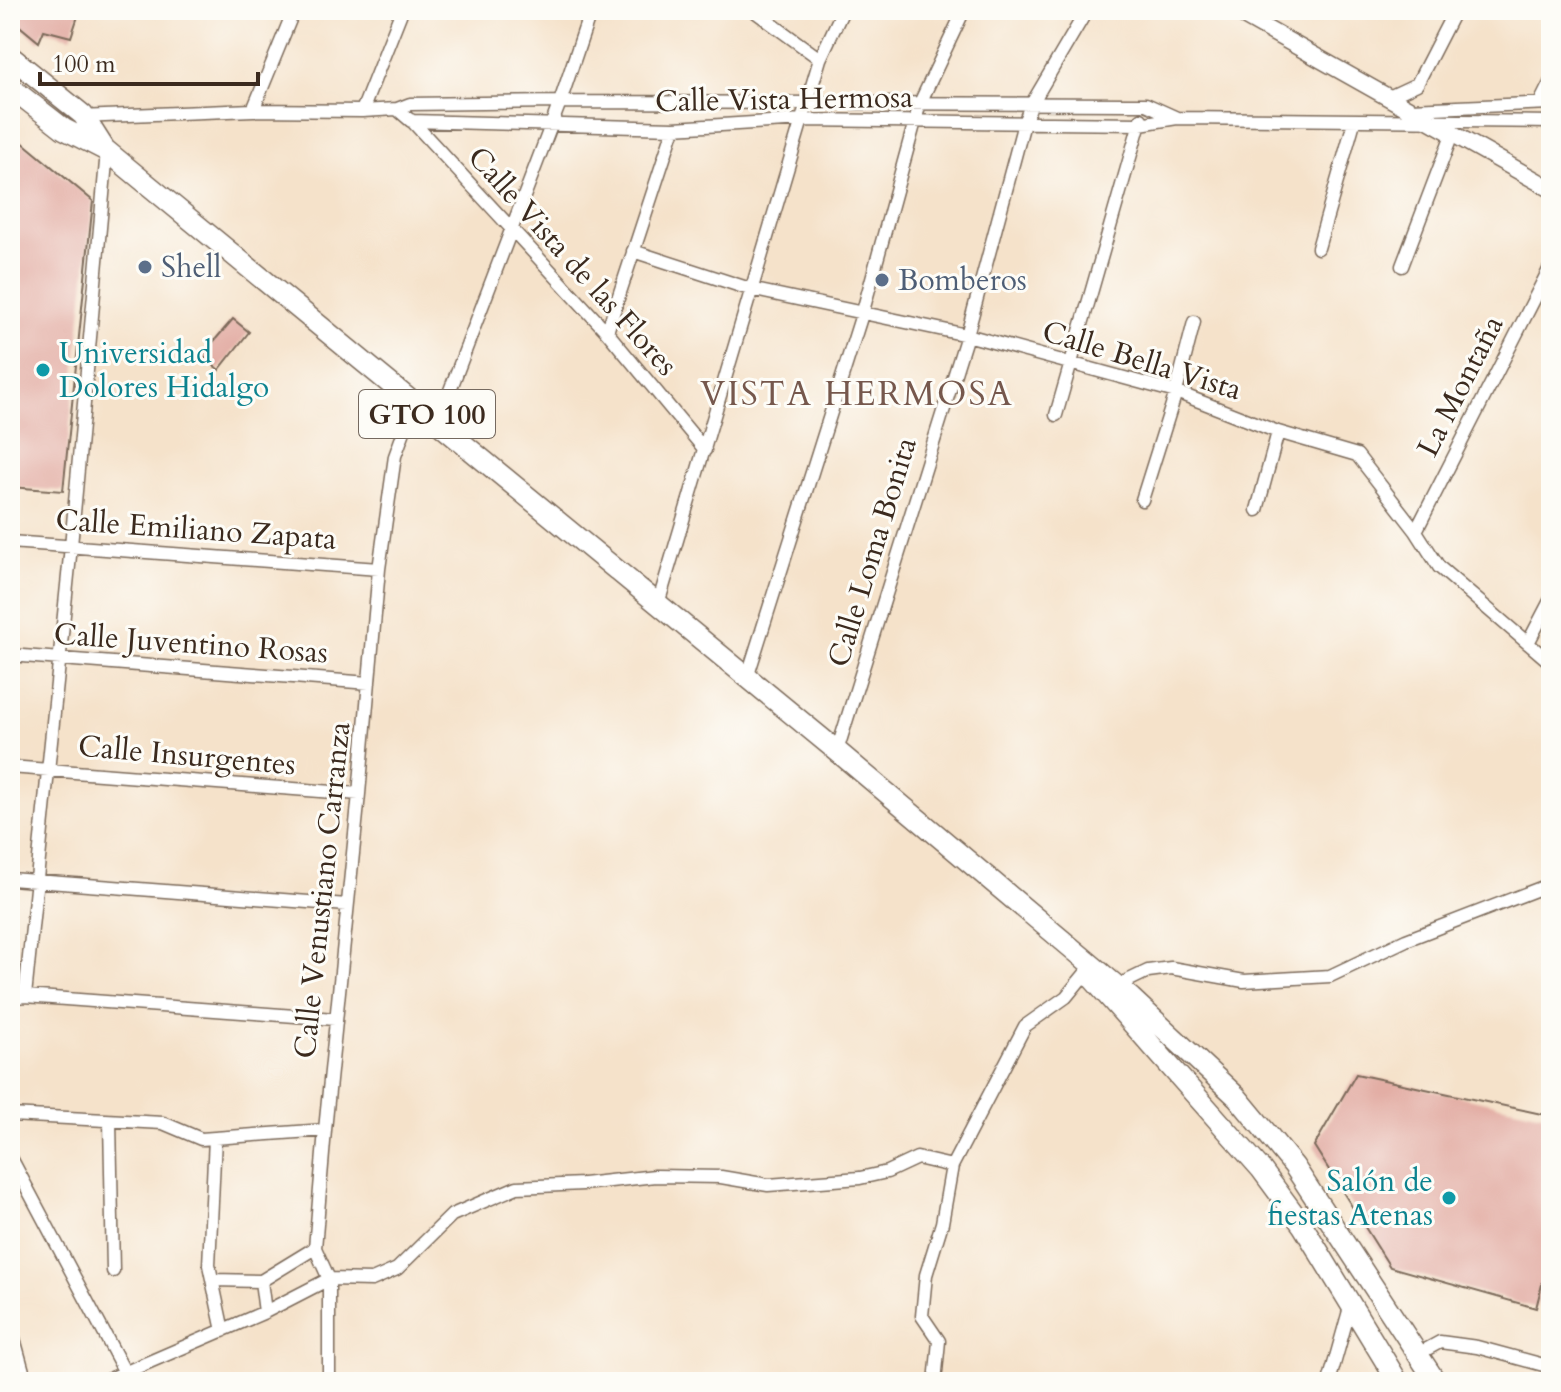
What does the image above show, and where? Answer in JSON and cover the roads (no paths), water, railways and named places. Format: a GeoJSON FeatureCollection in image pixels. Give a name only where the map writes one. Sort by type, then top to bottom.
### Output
{"type":"FeatureCollection","features":[{"type":"Feature","properties":{"kind":"main road","name":"GTO 100"},"geometry":{"type":"LineString","coordinates":[[10,56],[83,115],[107,151]]}},
{"type":"Feature","properties":{"kind":"main road","name":"GTO 100"},"geometry":{"type":"LineString","coordinates":[[10,87],[64,129],[107,151],[837,751],[1117,986],[1237,1097],[1294,1166],[1436,1382]]}},
{"type":"Feature","properties":{"kind":"main road","name":"GTO 100"},"geometry":{"type":"LineString","coordinates":[[1086,963],[1261,1169],[1303,1226],[1398,1382]]}},
{"type":"Feature","properties":{"kind":"street"},"geometry":{"type":"LineString","coordinates":[[253,110],[294,10]]}},
{"type":"Feature","properties":{"kind":"street"},"geometry":{"type":"LineString","coordinates":[[362,111],[402,10]]}},
{"type":"Feature","properties":{"kind":"street"},"geometry":{"type":"LineString","coordinates":[[438,422],[560,102],[591,10]]}},
{"type":"Feature","properties":{"kind":"street"},"geometry":{"type":"LineString","coordinates":[[753,10],[820,59]]}},
{"type":"Feature","properties":{"kind":"street"},"geometry":{"type":"LineString","coordinates":[[658,604],[820,59],[843,10]]}},
{"type":"Feature","properties":{"kind":"street"},"geometry":{"type":"LineString","coordinates":[[747,678],[863,311],[920,103],[964,10]]}},
{"type":"Feature","properties":{"kind":"street","name":"Calle Loma Bonita"},"geometry":{"type":"LineString","coordinates":[[837,751],[967,335],[1024,123],[1031,105],[1087,10]]}},
{"type":"Feature","properties":{"kind":"street"},"geometry":{"type":"LineString","coordinates":[[1233,10],[1551,189]]}},
{"type":"Feature","properties":{"kind":"street"},"geometry":{"type":"LineString","coordinates":[[1389,97],[1417,84],[1455,10]]}},
{"type":"Feature","properties":{"kind":"street"},"geometry":{"type":"LineString","coordinates":[[1546,103],[1551,81]]}},
{"type":"Feature","properties":{"kind":"street","name":"Calle Vista Hermosa"},"geometry":{"type":"LineString","coordinates":[[83,115],[253,110],[362,111],[397,109],[410,104],[560,102],[1146,104],[1177,118]]}},
{"type":"Feature","properties":{"kind":"street","name":"Calle Vista Hermosa"},"geometry":{"type":"LineString","coordinates":[[1387,119],[1409,109],[1546,103]]}},
{"type":"Feature","properties":{"kind":"street"},"geometry":{"type":"LineString","coordinates":[[410,104],[411,121]]}},
{"type":"Feature","properties":{"kind":"street"},"geometry":{"type":"LineString","coordinates":[[1056,415],[1146,104]]}},
{"type":"Feature","properties":{"kind":"street"},"geometry":{"type":"LineString","coordinates":[[397,109],[411,121]]}},
{"type":"Feature","properties":{"kind":"street"},"geometry":{"type":"LineString","coordinates":[[64,129],[83,115]]}},
{"type":"Feature","properties":{"kind":"street","name":"Calle Vista Hermosa"},"geometry":{"type":"LineString","coordinates":[[411,121],[674,128],[803,120],[1140,124],[1177,118],[1551,122]]}},
{"type":"Feature","properties":{"kind":"street","name":"Calle Vista de las Flores"},"geometry":{"type":"LineString","coordinates":[[411,121],[607,332],[705,450]]}},
{"type":"Feature","properties":{"kind":"street"},"geometry":{"type":"LineString","coordinates":[[1318,248],[1354,122]]}},
{"type":"Feature","properties":{"kind":"street"},"geometry":{"type":"LineString","coordinates":[[607,332],[674,128]]}},
{"type":"Feature","properties":{"kind":"street"},"geometry":{"type":"LineString","coordinates":[[1402,266],[1453,132]]}},
{"type":"Feature","properties":{"kind":"street"},"geometry":{"type":"LineString","coordinates":[[25,996],[107,151]]}},
{"type":"Feature","properties":{"kind":"street","name":"Calle Bella Vista"},"geometry":{"type":"LineString","coordinates":[[633,251],[750,289],[967,335],[1176,392],[1278,432],[1357,455],[1416,531],[1439,567],[1551,663]]}},
{"type":"Feature","properties":{"kind":"street","name":"La Montaña"},"geometry":{"type":"LineString","coordinates":[[1416,531],[1551,266]]}},
{"type":"Feature","properties":{"kind":"street"},"geometry":{"type":"LineString","coordinates":[[1142,500],[1194,322]]}},
{"type":"Feature","properties":{"kind":"street","name":"Calle Venustiano Carranza"},"geometry":{"type":"LineString","coordinates":[[329,1382],[329,1279],[315,1248],[325,1130],[379,569],[395,456],[414,404]]}},
{"type":"Feature","properties":{"kind":"street"},"geometry":{"type":"LineString","coordinates":[[1257,510],[1278,432]]}},
{"type":"Feature","properties":{"kind":"street","name":"Calle Emiliano Zapata"},"geometry":{"type":"LineString","coordinates":[[10,542],[379,569]]}},
{"type":"Feature","properties":{"kind":"street"},"geometry":{"type":"LineString","coordinates":[[1528,643],[1551,599]]}},
{"type":"Feature","properties":{"kind":"street","name":"Calle Juventino Rosas"},"geometry":{"type":"LineString","coordinates":[[10,655],[369,683]]}},
{"type":"Feature","properties":{"kind":"street","name":"Calle Insurgentes"},"geometry":{"type":"LineString","coordinates":[[10,767],[359,794]]}},
{"type":"Feature","properties":{"kind":"street"},"geometry":{"type":"LineString","coordinates":[[10,879],[347,905]]}},
{"type":"Feature","properties":{"kind":"street"},"geometry":{"type":"LineString","coordinates":[[1117,986],[1148,971],[1171,968],[1244,981],[1330,976],[1406,940],[1551,884]]}},
{"type":"Feature","properties":{"kind":"street"},"geometry":{"type":"LineString","coordinates":[[935,1382],[939,1341],[922,1316],[926,1275],[942,1223],[952,1166],[1025,1026],[1066,997],[1086,963]]}},
{"type":"Feature","properties":{"kind":"street"},"geometry":{"type":"LineString","coordinates":[[10,998],[25,996],[335,1019]]}},
{"type":"Feature","properties":{"kind":"street"},"geometry":{"type":"LineString","coordinates":[[10,1115],[163,1123],[201,1139],[325,1130]]}},
{"type":"Feature","properties":{"kind":"street"},"geometry":{"type":"LineString","coordinates":[[110,1121],[113,1271]]}},
{"type":"Feature","properties":{"kind":"street"},"geometry":{"type":"LineString","coordinates":[[215,1138],[209,1265],[223,1331]]}},
{"type":"Feature","properties":{"kind":"street"},"geometry":{"type":"LineString","coordinates":[[10,1156],[127,1377]]}},
{"type":"Feature","properties":{"kind":"street"},"geometry":{"type":"LineString","coordinates":[[103,1382],[127,1377],[329,1279],[372,1280],[397,1269],[452,1215],[517,1187],[655,1176],[721,1177],[768,1185],[860,1178],[887,1172],[917,1158],[952,1166]]}},
{"type":"Feature","properties":{"kind":"street"},"geometry":{"type":"LineString","coordinates":[[213,1280],[261,1281],[315,1248]]}},
{"type":"Feature","properties":{"kind":"street"},"geometry":{"type":"LineString","coordinates":[[261,1281],[265,1312]]}},
{"type":"Feature","properties":{"kind":"street"},"geometry":{"type":"LineString","coordinates":[[1329,1382],[1351,1304]]}},
{"type":"Feature","properties":{"kind":"street"},"geometry":{"type":"LineString","coordinates":[[10,1324],[26,1382]]}},
{"type":"Feature","properties":{"kind":"street"},"geometry":{"type":"LineString","coordinates":[[1418,1354],[1440,1342],[1477,1347],[1551,1367]]}},
{"type":"Feature","properties":{"kind":"place","name":"Shell"},"geometry":{"type":"Point","coordinates":[145,267]}},
{"type":"Feature","properties":{"kind":"place","name":"Bomberos"},"geometry":{"type":"Point","coordinates":[882,280]}},
{"type":"Feature","properties":{"kind":"place","name":"Universidad Dolores Hidalgo"},"geometry":{"type":"Point","coordinates":[43,370]}},
{"type":"Feature","properties":{"kind":"place","name":"Salón de fiestas Atenas"},"geometry":{"type":"Point","coordinates":[1449,1198]}},
{"type":"Feature","properties":{"kind":"district","name":"VISTA HERMOSA"},"geometry":{"type":"Point","coordinates":[857,393]}}]}
